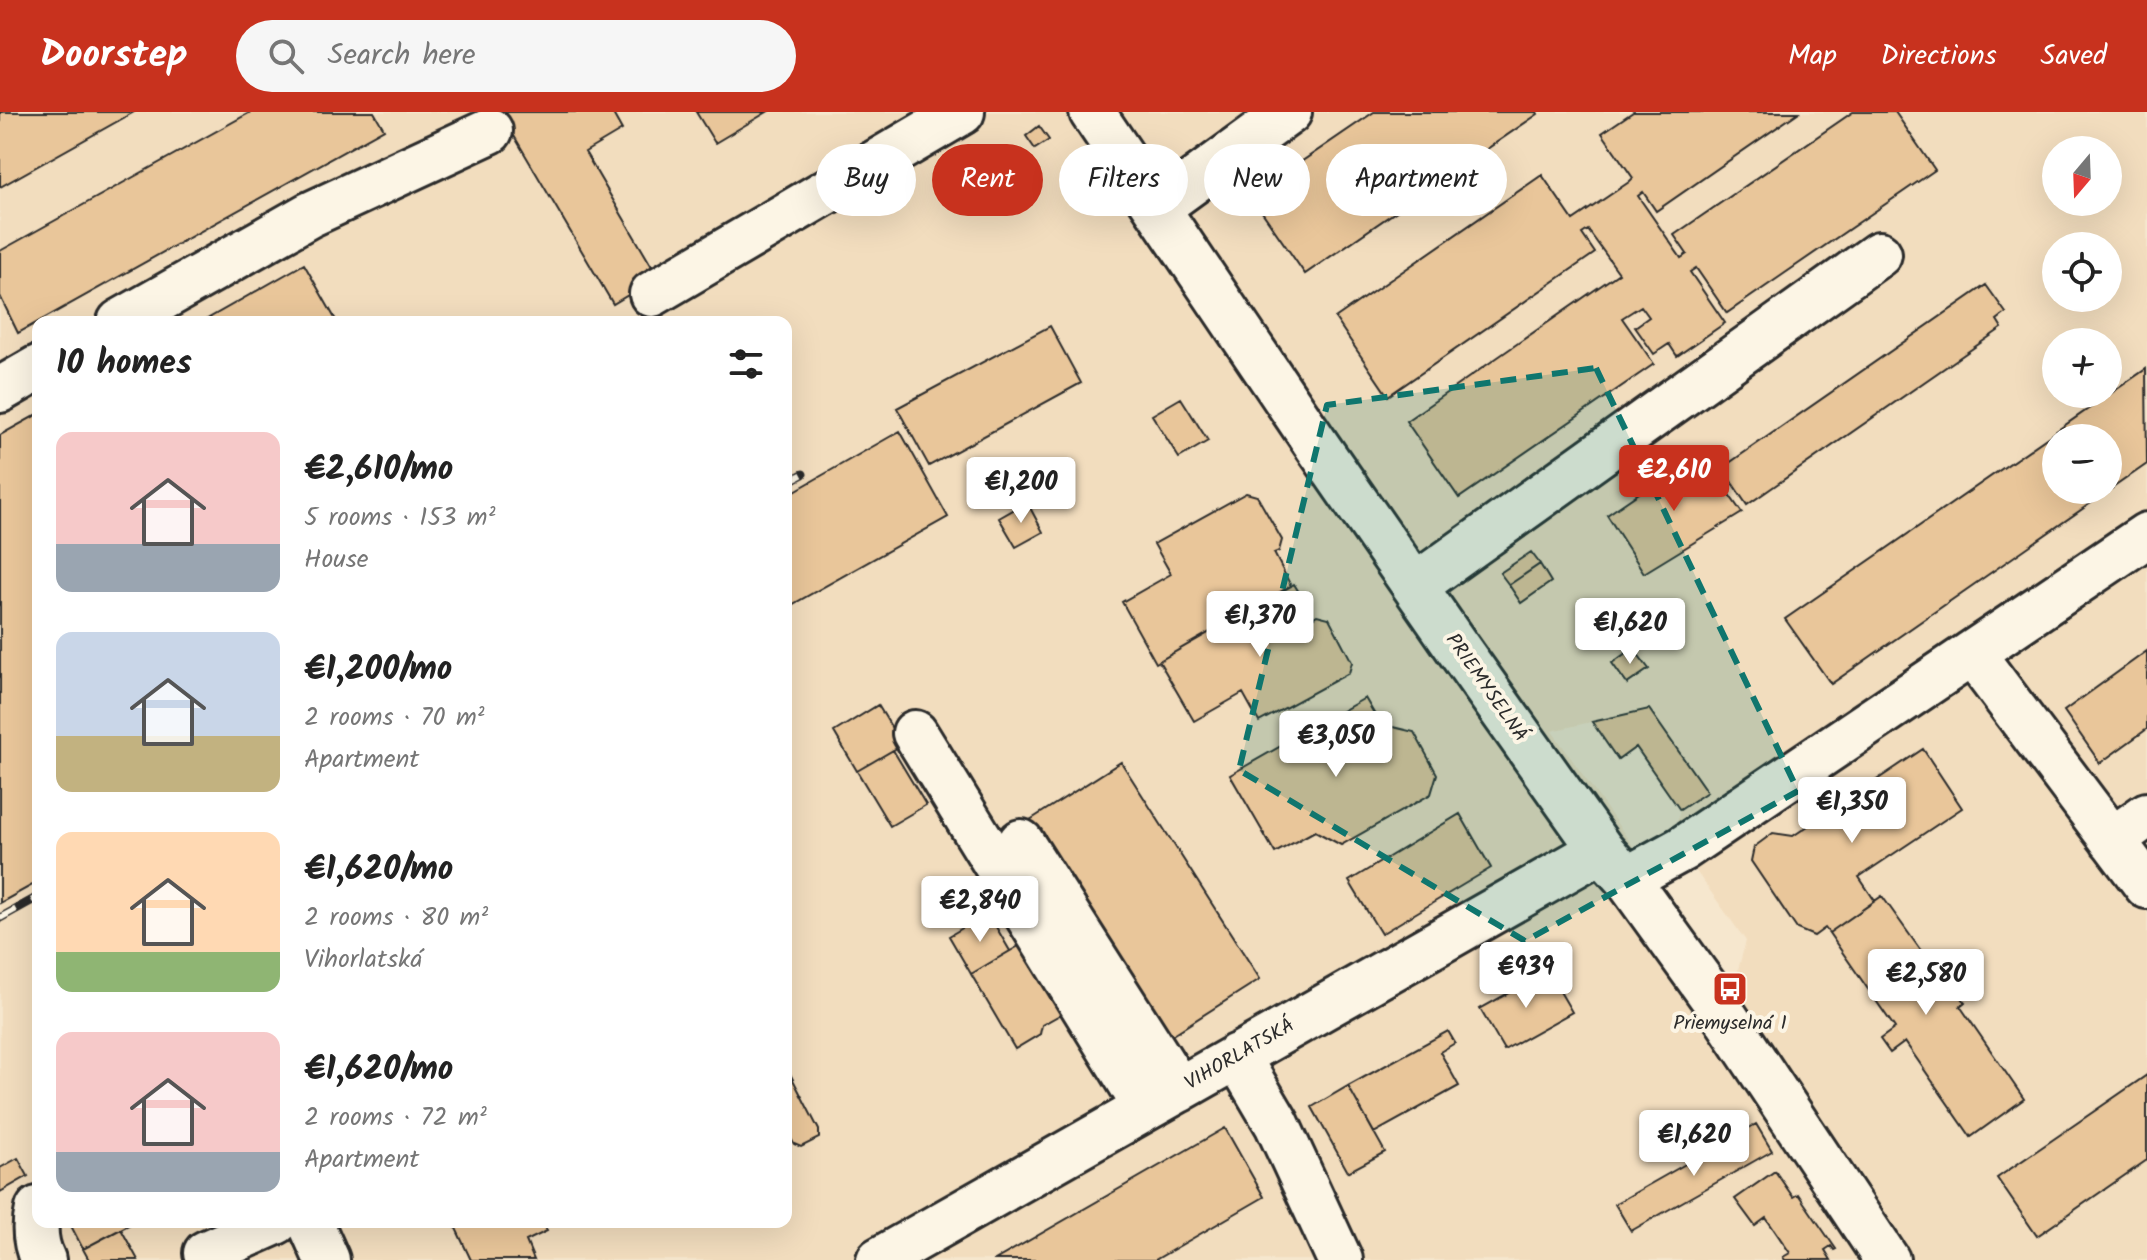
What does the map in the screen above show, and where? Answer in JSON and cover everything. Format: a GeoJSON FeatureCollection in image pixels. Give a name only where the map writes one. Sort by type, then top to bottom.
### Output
{"type":"FeatureCollection","features":[{"type":"Feature","properties":{"kind":"street"},"geometry":{"type":"LineString","coordinates":[[652,294],[962,112]]}},
{"type":"Feature","properties":{"kind":"street","name":"PRIEMYSELNÁ"},"geometry":{"type":"LineString","coordinates":[[1092,112],[1114,144]]}},
{"type":"Feature","properties":{"kind":"street"},"geometry":{"type":"LineString","coordinates":[[1188,185],[1289,112]]}},
{"type":"Feature","properties":{"kind":"street"},"geometry":{"type":"LineString","coordinates":[[131,316],[309,215],[490,131]]}},
{"type":"Feature","properties":{"kind":"street","name":"PRIEMYSELNÁ"},"geometry":{"type":"LineString","coordinates":[[1162,216],[1459,650],[1710,994],[1887,1260]]}},
{"type":"Feature","properties":{"kind":"street"},"geometry":{"type":"LineString","coordinates":[[1415,586],[1879,254]]}},
{"type":"Feature","properties":{"kind":"street"},"geometry":{"type":"LineString","coordinates":[[0,390],[32,371]]}},
{"type":"Feature","properties":{"kind":"street","name":"VIHORLATSKÁ"},"geometry":{"type":"LineString","coordinates":[[879,1260],[1237,1056],[1614,864],[1682,849],[2147,535]]}},
{"type":"Feature","properties":{"kind":"street"},"geometry":{"type":"LineString","coordinates":[[1972,653],[2147,886]]}},
{"type":"Feature","properties":{"kind":"street"},"geometry":{"type":"LineString","coordinates":[[915,733],[1162,1099]]}},
{"type":"Feature","properties":{"kind":"street"},"geometry":{"type":"LineString","coordinates":[[2112,840],[2147,815]]}},
{"type":"Feature","properties":{"kind":"street"},"geometry":{"type":"LineString","coordinates":[[1021,842],[1162,1099]]}},
{"type":"Feature","properties":{"kind":"street"},"geometry":{"type":"LineString","coordinates":[[1237,1056],[1277,1124],[1340,1260]]}},
{"type":"Feature","properties":{"kind":"street"},"geometry":{"type":"LineString","coordinates":[[35,1228],[43,1260]]}},
{"type":"Feature","properties":{"kind":"street"},"geometry":{"type":"LineString","coordinates":[[209,1260],[206,1253],[262,1228]]}},
{"type":"Feature","properties":{"kind":"street"},"geometry":{"type":"LineString","coordinates":[[313,1228],[327,1260]]}},
{"type":"Feature","properties":{"kind":"highlighted area"},"geometry":{"type":"Polygon","coordinates":[[[1596,368],[1798,791],[1525,941],[1239,770],[1327,405],[1596,368]]]}},
{"type":"Feature","properties":{"kind":"shaded area"},"geometry":{"type":"Polygon","coordinates":[[[0,112],[2147,112],[2147,1260],[0,1260],[0,112]],[[1591,722],[1552,731],[1733,988],[1746,941],[1674,835],[1680,810],[1637,748],[1618,760],[1591,722]]]}},
{"type":"Feature","properties":{"kind":"building"},"geometry":{"type":"Polygon","coordinates":[[[0,112],[134,112],[0,187],[0,112]]]}},
{"type":"Feature","properties":{"kind":"building"},"geometry":{"type":"Polygon","coordinates":[[[251,112],[374,112],[384,129],[48,316],[32,316],[32,325],[18,333],[0,296],[0,251],[251,112]]]}},
{"type":"Feature","properties":{"kind":"building"},"geometry":{"type":"Polygon","coordinates":[[[500,112],[612,112],[622,130],[585,152],[658,277],[613,304],[500,112]]]}},
{"type":"Feature","properties":{"kind":"building"},"geometry":{"type":"Polygon","coordinates":[[[696,112],[767,112],[715,143],[696,112]]]}},
{"type":"Feature","properties":{"kind":"building"},"geometry":{"type":"Polygon","coordinates":[[[1374,112],[1538,114],[1494,144],[1327,144],[1374,112]]]}},
{"type":"Feature","properties":{"kind":"building"},"geometry":{"type":"Polygon","coordinates":[[[1633,112],[1799,112],[1656,211],[1643,192],[1638,196],[1681,258],[1687,254],[1674,235],[1853,112],[1895,112],[1935,170],[1727,313],[1696,268],[1690,272],[1725,323],[1677,356],[1669,344],[1654,354],[1635,327],[1649,317],[1641,306],[1622,318],[1654,364],[1459,498],[1406,421],[1619,273],[1588,230],[1582,234],[1595,253],[1388,396],[1335,318],[1483,216],[1507,216],[1507,199],[1542,175],[1573,220],[1629,182],[1633,178],[1602,133],[1633,112]]]}},
{"type":"Feature","properties":{"kind":"building"},"geometry":{"type":"Polygon","coordinates":[[[1039,126],[1049,140],[1043,144],[1032,144],[1026,136],[1039,126]]]}},
{"type":"Feature","properties":{"kind":"building"},"geometry":{"type":"Polygon","coordinates":[[[1326,145],[1326,216],[1389,216],[1305,274],[1265,216],[1310,216],[1310,156],[1326,145]]]}},
{"type":"Feature","properties":{"kind":"building"},"geometry":{"type":"Polygon","coordinates":[[[304,264],[334,316],[213,316],[304,264]]]}},
{"type":"Feature","properties":{"kind":"building"},"geometry":{"type":"Polygon","coordinates":[[[1986,285],[2006,313],[1997,320],[2002,328],[1747,505],[1722,468],[1986,285]]]}},
{"type":"Feature","properties":{"kind":"building"},"geometry":{"type":"Polygon","coordinates":[[[1050,326],[1081,383],[929,466],[897,408],[1050,326]]]}},
{"type":"Feature","properties":{"kind":"building"},"geometry":{"type":"Polygon","coordinates":[[[2146,369],[2147,464],[2122,481],[2122,424],[2067,424],[2090,408],[2122,408],[2122,386],[2146,369]]]}},
{"type":"Feature","properties":{"kind":"building"},"geometry":{"type":"Polygon","coordinates":[[[1181,398],[1208,441],[1179,458],[1152,415],[1181,398]]]}},
{"type":"Feature","properties":{"kind":"building"},"geometry":{"type":"Polygon","coordinates":[[[32,417],[32,885],[0,903],[0,435],[32,417]]]}},
{"type":"Feature","properties":{"kind":"building"},"geometry":{"type":"Polygon","coordinates":[[[900,431],[948,517],[792,605],[792,493],[900,431]]]}},
{"type":"Feature","properties":{"kind":"building"},"geometry":{"type":"Polygon","coordinates":[[[2042,441],[2042,504],[2090,504],[1831,684],[1785,619],[2042,441]]]}},
{"type":"Feature","properties":{"kind":"building"},"geometry":{"type":"Polygon","coordinates":[[[1699,452],[1742,513],[1644,573],[1607,515],[1699,452]]]}},
{"type":"Feature","properties":{"kind":"building"},"geometry":{"type":"Polygon","coordinates":[[[1246,493],[1257,496],[1282,540],[1279,551],[1274,553],[1291,586],[1156,663],[1122,602],[1171,574],[1154,544],[1246,493]]]}},
{"type":"Feature","properties":{"kind":"building"},"geometry":{"type":"Polygon","coordinates":[[[1027,502],[1043,532],[1016,547],[999,518],[1027,502]]]}},
{"type":"Feature","properties":{"kind":"building"},"geometry":{"type":"Polygon","coordinates":[[[1531,552],[1540,564],[1509,585],[1500,573],[1531,552]]]}},
{"type":"Feature","properties":{"kind":"building"},"geometry":{"type":"Polygon","coordinates":[[[1540,564],[1551,582],[1521,603],[1509,585],[1540,564]]]}},
{"type":"Feature","properties":{"kind":"building"},"geometry":{"type":"Polygon","coordinates":[[[1294,584],[1314,617],[1329,618],[1352,662],[1349,673],[1259,722],[1243,693],[1194,721],[1159,661],[1294,584]]]}},
{"type":"Feature","properties":{"kind":"building"},"geometry":{"type":"Polygon","coordinates":[[[1633,648],[1649,669],[1627,684],[1612,663],[1633,648]]]}},
{"type":"Feature","properties":{"kind":"building"},"geometry":{"type":"Polygon","coordinates":[[[2147,651],[2147,729],[2100,763],[2064,711],[2147,651]]]}},
{"type":"Feature","properties":{"kind":"building"},"geometry":{"type":"Polygon","coordinates":[[[1365,698],[1385,732],[1393,727],[1414,732],[1437,774],[1431,794],[1341,845],[1315,831],[1275,853],[1230,775],[1365,698]]]}},
{"type":"Feature","properties":{"kind":"building"},"geometry":{"type":"Polygon","coordinates":[[[878,705],[902,745],[857,771],[834,732],[878,705]]]}},
{"type":"Feature","properties":{"kind":"building"},"geometry":{"type":"Polygon","coordinates":[[[1649,709],[1707,792],[1680,810],[1636,747],[1618,760],[1592,722],[1649,709]]]}},
{"type":"Feature","properties":{"kind":"building"},"geometry":{"type":"Polygon","coordinates":[[[1923,749],[1962,808],[1859,877],[1875,901],[1829,933],[1825,928],[1814,936],[1797,929],[1751,861],[1754,847],[1773,833],[1793,836],[1923,749]]]}},
{"type":"Feature","properties":{"kind":"building"},"geometry":{"type":"Polygon","coordinates":[[[893,750],[926,805],[890,826],[857,771],[893,750]]]}},
{"type":"Feature","properties":{"kind":"building"},"geometry":{"type":"Polygon","coordinates":[[[1121,762],[1260,979],[1169,1037],[1030,820],[1121,762]]]}},
{"type":"Feature","properties":{"kind":"building"},"geometry":{"type":"Polygon","coordinates":[[[1460,814],[1491,868],[1381,934],[1349,881],[1460,814]]]}},
{"type":"Feature","properties":{"kind":"building"},"geometry":{"type":"Polygon","coordinates":[[[1882,896],[1949,990],[1954,987],[1965,1002],[1960,1006],[2024,1099],[1971,1137],[1905,1042],[1890,1053],[1880,1039],[1895,1028],[1829,933],[1882,896]]]}},
{"type":"Feature","properties":{"kind":"building"},"geometry":{"type":"Polygon","coordinates":[[[988,913],[1010,951],[971,974],[949,936],[988,913]]]}},
{"type":"Feature","properties":{"kind":"building"},"geometry":{"type":"Polygon","coordinates":[[[1024,943],[1065,1012],[1042,1025],[1040,1034],[1015,1049],[971,974],[1024,943]]]}},
{"type":"Feature","properties":{"kind":"building"},"geometry":{"type":"Polygon","coordinates":[[[1548,971],[1572,1012],[1504,1050],[1480,1009],[1548,971]]]}},
{"type":"Feature","properties":{"kind":"building"},"geometry":{"type":"Polygon","coordinates":[[[1448,1031],[1455,1043],[1440,1052],[1459,1086],[1374,1133],[1348,1086],[1448,1031]]]}},
{"type":"Feature","properties":{"kind":"building"},"geometry":{"type":"Polygon","coordinates":[[[2147,1075],[2147,1160],[2037,1236],[1997,1178],[2147,1075]]]}},
{"type":"Feature","properties":{"kind":"building"},"geometry":{"type":"Polygon","coordinates":[[[792,1078],[819,1130],[819,1138],[801,1147],[794,1144],[792,1078]]]}},
{"type":"Feature","properties":{"kind":"building"},"geometry":{"type":"Polygon","coordinates":[[[1348,1086],[1385,1152],[1348,1172],[1312,1107],[1348,1086]]]}},
{"type":"Feature","properties":{"kind":"building"},"geometry":{"type":"Polygon","coordinates":[[[1756,1124],[1772,1151],[1631,1231],[1615,1204],[1756,1124]]]}},
{"type":"Feature","properties":{"kind":"building"},"geometry":{"type":"Polygon","coordinates":[[[1225,1128],[1264,1197],[1155,1260],[995,1260],[1225,1128]]]}},
{"type":"Feature","properties":{"kind":"building"},"geometry":{"type":"Polygon","coordinates":[[[18,1158],[28,1176],[0,1192],[0,1168],[18,1158]]]}},
{"type":"Feature","properties":{"kind":"building"},"geometry":{"type":"Polygon","coordinates":[[[1775,1171],[1793,1197],[1798,1194],[1836,1249],[1831,1246],[1825,1250],[1831,1260],[1785,1260],[1783,1257],[1790,1253],[1766,1218],[1755,1226],[1735,1199],[1775,1171]]]}},
{"type":"Feature","properties":{"kind":"building"},"geometry":{"type":"Polygon","coordinates":[[[72,1228],[123,1228],[83,1249],[72,1228]]]}},
{"type":"Feature","properties":{"kind":"building"},"geometry":{"type":"Polygon","coordinates":[[[456,1228],[546,1228],[547,1231],[526,1241],[534,1260],[471,1260],[456,1228]]]}},
{"type":"Feature","properties":{"kind":"building"},"geometry":{"type":"Polygon","coordinates":[[[121,1229],[138,1260],[89,1260],[83,1249],[121,1229]]]}},
{"type":"Feature","properties":{"kind":"railway"},"geometry":{"type":"LineString","coordinates":[[792,480],[803,474]]}},
{"type":"Feature","properties":{"kind":"railway"},"geometry":{"type":"LineString","coordinates":[[0,918],[32,900]]}},
{"type":"Feature","properties":{"kind":"place","name":"Priemyselná 1"},"geometry":{"type":"Point","coordinates":[1730,989]}}]}
